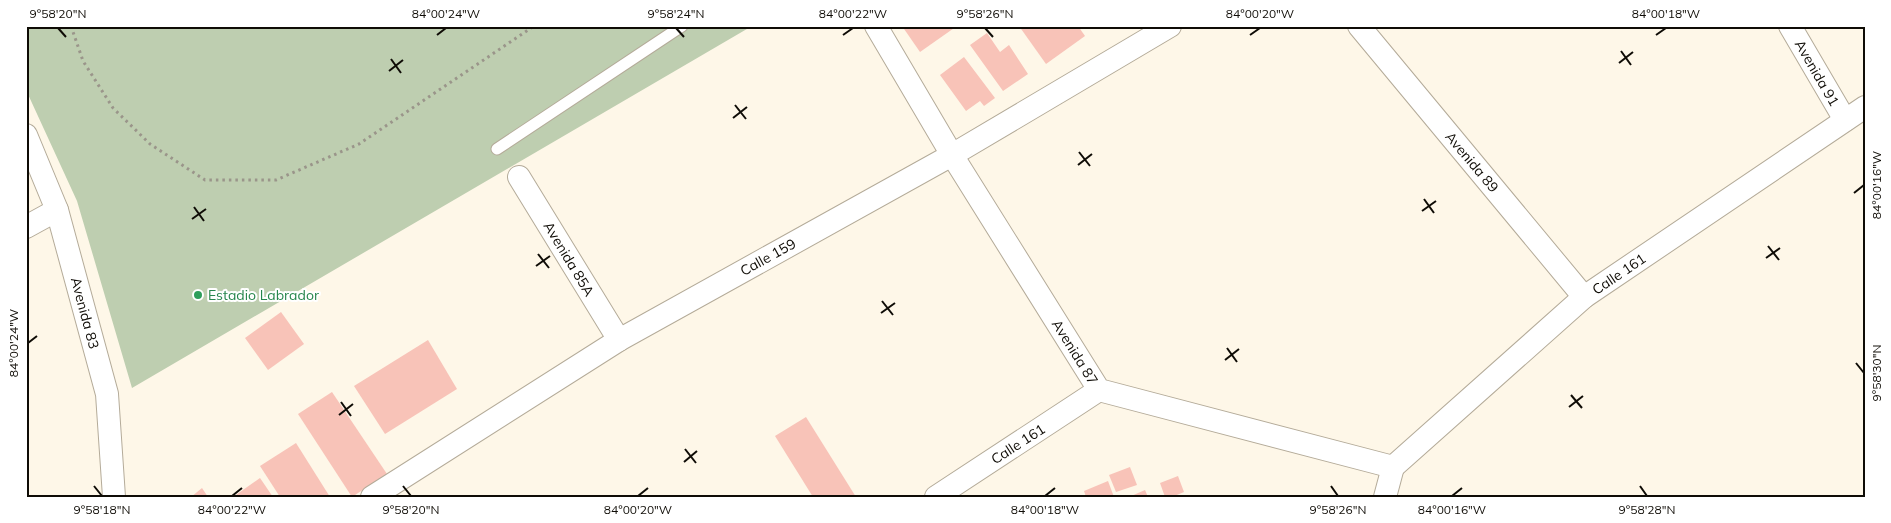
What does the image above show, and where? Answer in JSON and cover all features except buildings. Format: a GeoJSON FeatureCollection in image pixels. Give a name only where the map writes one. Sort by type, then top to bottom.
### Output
{"type":"FeatureCollection","features":[{"type":"Feature","properties":{"kind":"street","name":"Avenida 87"},"geometry":{"type":"LineString","coordinates":[[876,26],[952,155],[1099,390],[1393,467]]}},
{"type":"Feature","properties":{"kind":"street","name":"Calle 159"},"geometry":{"type":"LineString","coordinates":[[372,497],[619,340],[952,155],[1142,33],[1170,26]]}},
{"type":"Feature","properties":{"kind":"street","name":"Avenida 89"},"geometry":{"type":"LineString","coordinates":[[1359,26],[1584,297]]}},
{"type":"Feature","properties":{"kind":"street","name":"Avenida 91"},"geometry":{"type":"LineString","coordinates":[[1790,26],[1845,120]]}},
{"type":"Feature","properties":{"kind":"street","name":"Calle 161"},"geometry":{"type":"LineString","coordinates":[[1393,467],[1584,297],[1865,107]]}},
{"type":"Feature","properties":{"kind":"street","name":"Avenida 83"},"geometry":{"type":"LineString","coordinates":[[26,135],[57,210],[107,394],[114,497]]}},
{"type":"Feature","properties":{"kind":"street","name":"Avenida 85A"},"geometry":{"type":"LineString","coordinates":[[519,177],[619,340]]}},
{"type":"Feature","properties":{"kind":"street"},"geometry":{"type":"LineString","coordinates":[[26,227],[57,210]]}},
{"type":"Feature","properties":{"kind":"street","name":"Calle 161"},"geometry":{"type":"LineString","coordinates":[[936,497],[1099,390]]}},
{"type":"Feature","properties":{"kind":"street"},"geometry":{"type":"LineString","coordinates":[[1385,497],[1393,467]]}},
{"type":"Feature","properties":{"kind":"lane"},"geometry":{"type":"LineString","coordinates":[[497,149],[682,26]]}},
{"type":"Feature","properties":{"kind":"path"},"geometry":{"type":"LineString","coordinates":[[71,26],[83,61],[113,108],[150,144],[205,180],[276,180],[359,144],[534,26]]}},
{"type":"Feature","properties":{"kind":"green space","name":"Estadio Labrador"},"geometry":{"type":"Polygon","coordinates":[[[26,26],[752,26],[132,388],[77,201],[26,90],[26,26]]]}},
{"type":"Feature","properties":{"kind":"place","name":"Estadio Labrador"},"geometry":{"type":"Point","coordinates":[198,295]}}]}
